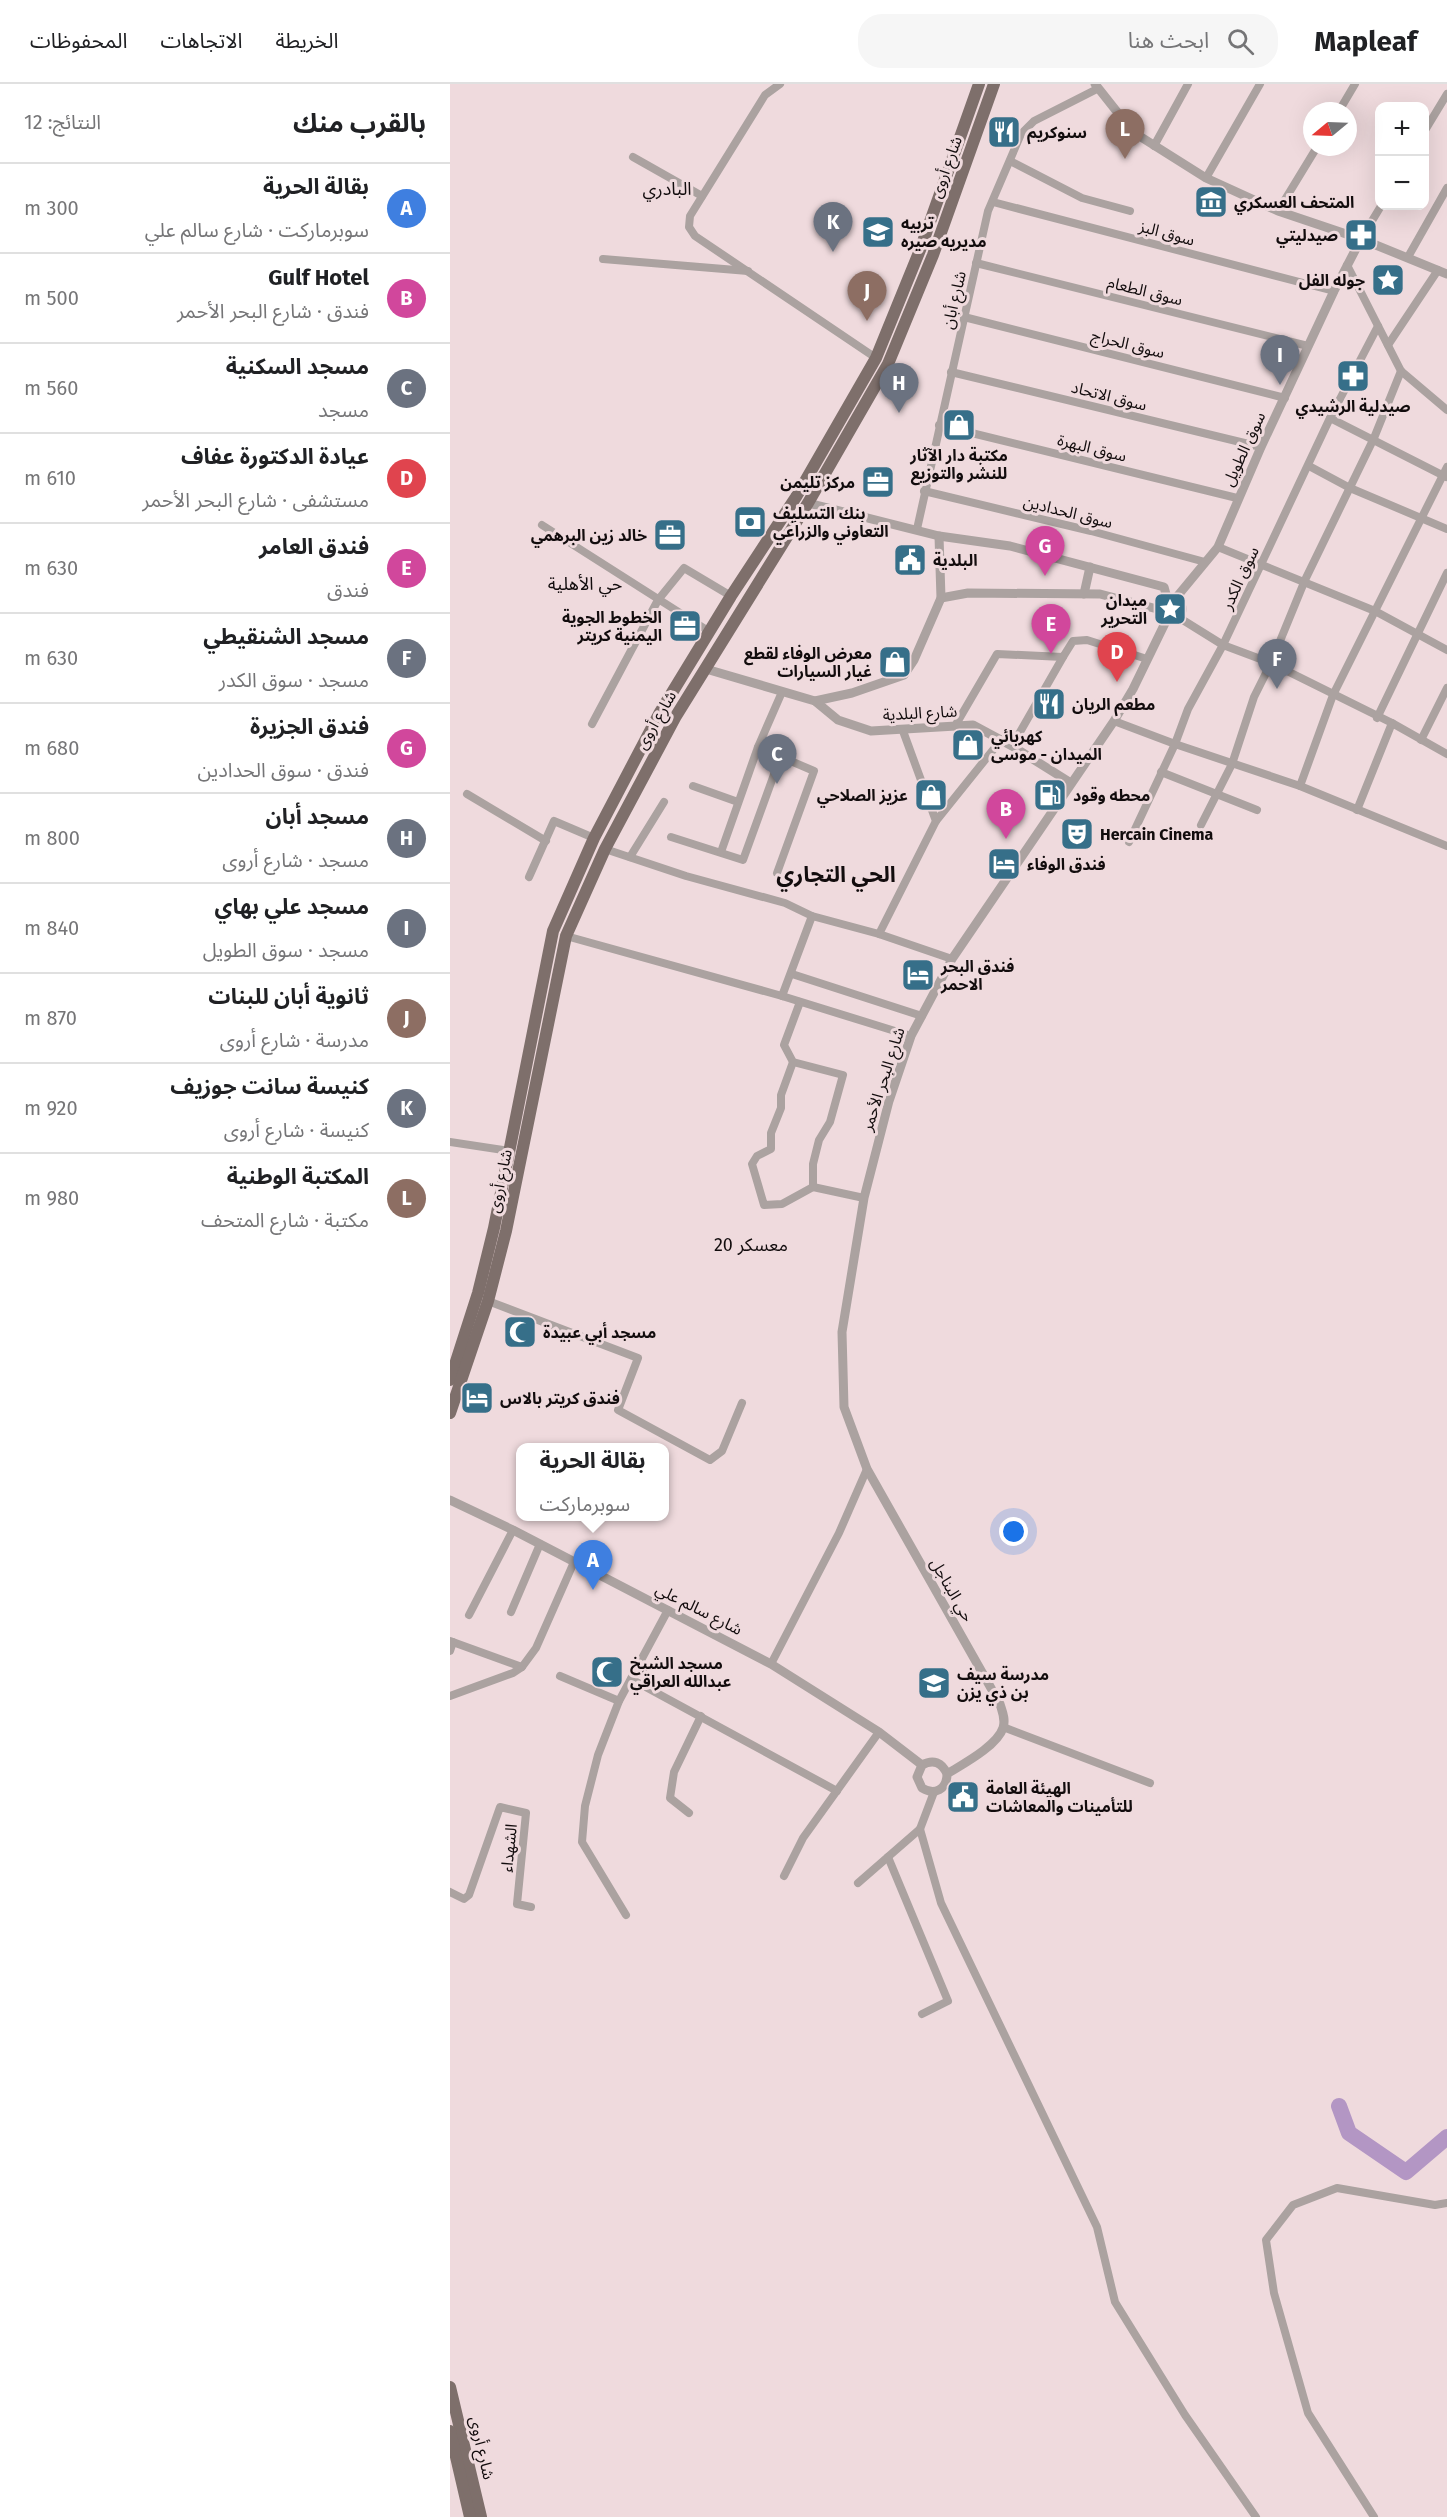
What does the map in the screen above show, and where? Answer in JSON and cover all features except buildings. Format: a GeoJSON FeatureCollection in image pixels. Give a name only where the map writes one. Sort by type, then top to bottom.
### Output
{"type":"FeatureCollection","features":[{"type":"Feature","properties":{"kind":"main road","name":"شارع أروى"},"geometry":{"type":"LineString","coordinates":[[450,1380],[453,1361],[494,1228],[553,931],[594,838],[659,714],[731,596],[796,496],[876,358],[920,250],[979,84]]}},
{"type":"Feature","properties":{"kind":"main road","name":"شارع أروى"},"geometry":{"type":"LineString","coordinates":[[450,1413],[488,1301],[523,1153],[566,936],[605,849],[676,716],[808,503],[888,364],[933,255],[994,84]]}},
{"type":"Feature","properties":{"kind":"main road"},"geometry":{"type":"LineString","coordinates":[[876,358],[888,364]]}},
{"type":"Feature","properties":{"kind":"main road"},"geometry":{"type":"LineString","coordinates":[[796,496],[808,503]]}},
{"type":"Feature","properties":{"kind":"main road"},"geometry":{"type":"LineString","coordinates":[[691,665],[706,669]]}},
{"type":"Feature","properties":{"kind":"main road"},"geometry":{"type":"LineString","coordinates":[[553,931],[566,936]]}},
{"type":"Feature","properties":{"kind":"main road"},"geometry":{"type":"LineString","coordinates":[[510,1151],[523,1153]]}},
{"type":"Feature","properties":{"kind":"main road","name":"شارع أروى"},"geometry":{"type":"LineString","coordinates":[[450,2387],[481,2517]]}},
{"type":"Feature","properties":{"kind":"main road","name":"شارع أروى"},"geometry":{"type":"LineString","coordinates":[[450,2431],[470,2517]]}},
{"type":"Feature","properties":{"kind":"street"},"geometry":{"type":"LineString","coordinates":[[780,84],[765,95],[690,216],[689,227],[696,236],[876,358]]}},
{"type":"Feature","properties":{"kind":"street"},"geometry":{"type":"LineString","coordinates":[[1154,146],[1188,84]]}},
{"type":"Feature","properties":{"kind":"street"},"geometry":{"type":"LineString","coordinates":[[1206,178],[1260,84]]}},
{"type":"Feature","properties":{"kind":"street"},"geometry":{"type":"LineString","coordinates":[[1344,102],[1355,84]]}},
{"type":"Feature","properties":{"kind":"street"},"geometry":{"type":"LineString","coordinates":[[1096,86],[1133,132],[1206,178],[1278,211],[1361,239],[1442,272],[1388,345]]}},
{"type":"Feature","properties":{"kind":"street","name":"شارع أبان"},"geometry":{"type":"LineString","coordinates":[[917,529],[988,211],[1021,134],[1034,121],[1096,86]]}},
{"type":"Feature","properties":{"kind":"street"},"geometry":{"type":"LineString","coordinates":[[1429,125],[1447,93]]}},
{"type":"Feature","properties":{"kind":"street"},"geometry":{"type":"LineString","coordinates":[[1278,211],[1312,156]]}},
{"type":"Feature","properties":{"kind":"street"},"geometry":{"type":"LineString","coordinates":[[633,157],[702,196]]}},
{"type":"Feature","properties":{"kind":"street"},"geometry":{"type":"LineString","coordinates":[[1010,161],[1082,198],[1130,211]]}},
{"type":"Feature","properties":{"kind":"street"},"geometry":{"type":"LineString","coordinates":[[1408,257],[1447,188]]}},
{"type":"Feature","properties":{"kind":"street","name":"سوق البز"},"geometry":{"type":"LineString","coordinates":[[993,202],[1334,291]]}},
{"type":"Feature","properties":{"kind":"street"},"geometry":{"type":"LineString","coordinates":[[1361,239],[1379,210]]}},
{"type":"Feature","properties":{"kind":"street","name":"سوق الطويل"},"geometry":{"type":"LineString","coordinates":[[1171,598],[1218,547],[1237,498],[1334,291],[1361,239]]}},
{"type":"Feature","properties":{"kind":"street"},"geometry":{"type":"LineString","coordinates":[[603,259],[750,272]]}},
{"type":"Feature","properties":{"kind":"street","name":"سوق الطعام"},"geometry":{"type":"LineString","coordinates":[[976,263],[1308,346]]}},
{"type":"Feature","properties":{"kind":"street"},"geometry":{"type":"LineString","coordinates":[[1347,265],[1401,370],[1447,410]]}},
{"type":"Feature","properties":{"kind":"street","name":"سوق الحراج"},"geometry":{"type":"LineString","coordinates":[[964,317],[1285,398]]}},
{"type":"Feature","properties":{"kind":"street","name":"سوق الكدر"},"geometry":{"type":"LineString","coordinates":[[1129,842],[1175,744],[1188,709],[1223,645],[1330,418],[1377,326]]}},
{"type":"Feature","properties":{"kind":"street"},"geometry":{"type":"LineString","coordinates":[[1201,825],[1232,764],[1254,697],[1271,663],[1305,580],[1374,438],[1401,370]]}},
{"type":"Feature","properties":{"kind":"street","name":"سوق الاتحاد"},"geometry":{"type":"LineString","coordinates":[[951,372],[1261,447]]}},
{"type":"Feature","properties":{"kind":"street"},"geometry":{"type":"LineString","coordinates":[[1330,418],[1374,438],[1445,477]]}},
{"type":"Feature","properties":{"kind":"street","name":"سوق البهرة"},"geometry":{"type":"LineString","coordinates":[[939,425],[1237,498]]}},
{"type":"Feature","properties":{"kind":"street"},"geometry":{"type":"LineString","coordinates":[[1309,466],[1350,488],[1447,529]]}},
{"type":"Feature","properties":{"kind":"street"},"geometry":{"type":"LineString","coordinates":[[1300,786],[1333,695],[1421,519],[1445,477],[1447,466]]}},
{"type":"Feature","properties":{"kind":"street","name":"سوق الحدادين"},"geometry":{"type":"LineString","coordinates":[[924,490],[1205,562]]}},
{"type":"Feature","properties":{"kind":"street"},"geometry":{"type":"LineString","coordinates":[[808,503],[939,536],[1010,546],[1164,587],[1171,598],[1182,607],[1178,617]]}},
{"type":"Feature","properties":{"kind":"street"},"geometry":{"type":"LineString","coordinates":[[542,525],[710,632]]}},
{"type":"Feature","properties":{"kind":"street"},"geometry":{"type":"LineString","coordinates":[[815,701],[852,693],[904,675],[914,660],[940,598],[939,536]]}},
{"type":"Feature","properties":{"kind":"street"},"geometry":{"type":"LineString","coordinates":[[1218,547],[1305,580],[1375,611],[1447,650]]}},
{"type":"Feature","properties":{"kind":"street"},"geometry":{"type":"LineString","coordinates":[[1084,594],[1090,567]]}},
{"type":"Feature","properties":{"kind":"street"},"geometry":{"type":"LineString","coordinates":[[592,724],[658,600],[684,568],[731,596]]}},
{"type":"Feature","properties":{"kind":"street"},"geometry":{"type":"LineString","coordinates":[[1377,718],[1416,633],[1447,573]]}},
{"type":"Feature","properties":{"kind":"street"},"geometry":{"type":"LineString","coordinates":[[940,598],[968,593],[1100,594],[1161,610],[1167,619],[1178,617],[1223,645],[1271,663],[1377,718],[1392,723],[1447,754]]}},
{"type":"Feature","properties":{"kind":"street"},"geometry":{"type":"LineString","coordinates":[[1161,610],[1162,603],[1171,598]]}},
{"type":"Feature","properties":{"kind":"street","name":"شارع البحر الأحمر"},"geometry":{"type":"LineString","coordinates":[[867,1470],[844,1407],[842,1332],[864,1198],[888,1101],[911,1036],[952,959],[1114,721],[1133,690],[1167,619]]}},
{"type":"Feature","properties":{"kind":"street"},"geometry":{"type":"LineString","coordinates":[[1012,746],[1073,641],[1087,640],[1147,659]]}},
{"type":"Feature","properties":{"kind":"street"},"geometry":{"type":"LineString","coordinates":[[955,726],[997,654],[1063,657]]}},
{"type":"Feature","properties":{"kind":"street","name":"شارع البلدية"},"geometry":{"type":"LineString","coordinates":[[706,669],[815,701],[838,720],[872,731],[973,725],[1071,783]]}},
{"type":"Feature","properties":{"kind":"street"},"geometry":{"type":"LineString","coordinates":[[1421,740],[1447,688]]}},
{"type":"Feature","properties":{"kind":"street"},"geometry":{"type":"LineString","coordinates":[[720,852],[758,747],[782,692]]}},
{"type":"Feature","properties":{"kind":"street"},"geometry":{"type":"LineString","coordinates":[[1114,721],[1300,786],[1447,846]]}},
{"type":"Feature","properties":{"kind":"street"},"geometry":{"type":"LineString","coordinates":[[1357,810],[1392,723]]}},
{"type":"Feature","properties":{"kind":"street"},"geometry":{"type":"LineString","coordinates":[[903,730],[936,821]]}},
{"type":"Feature","properties":{"kind":"street"},"geometry":{"type":"LineString","coordinates":[[879,934],[936,821],[1001,740]]}},
{"type":"Feature","properties":{"kind":"street"},"geometry":{"type":"LineString","coordinates":[[758,747],[814,771],[777,873]]}},
{"type":"Feature","properties":{"kind":"street"},"geometry":{"type":"LineString","coordinates":[[671,837],[742,860],[780,758]]}},
{"type":"Feature","properties":{"kind":"street"},"geometry":{"type":"LineString","coordinates":[[1161,772],[1257,810]]}},
{"type":"Feature","properties":{"kind":"street"},"geometry":{"type":"LineString","coordinates":[[693,786],[738,802]]}},
{"type":"Feature","properties":{"kind":"street"},"geometry":{"type":"LineString","coordinates":[[467,794],[546,841]]}},
{"type":"Feature","properties":{"kind":"street"},"geometry":{"type":"LineString","coordinates":[[630,857],[664,802]]}},
{"type":"Feature","properties":{"kind":"street"},"geometry":{"type":"LineString","coordinates":[[529,877],[554,821],[594,838]]}},
{"type":"Feature","properties":{"kind":"street"},"geometry":{"type":"LineString","coordinates":[[605,849],[686,876],[785,903],[812,916],[879,934],[952,959]]}},
{"type":"Feature","properties":{"kind":"street"},"geometry":{"type":"LineString","coordinates":[[782,996],[812,916]]}},
{"type":"Feature","properties":{"kind":"street"},"geometry":{"type":"LineString","coordinates":[[566,936],[782,996],[911,1036]]}},
{"type":"Feature","properties":{"kind":"street"},"geometry":{"type":"LineString","coordinates":[[792,974],[922,1016]]}},
{"type":"Feature","properties":{"kind":"street"},"geometry":{"type":"LineString","coordinates":[[800,1002],[784,1046],[793,1062],[843,1075],[830,1122],[819,1140],[813,1164],[813,1187]]}},
{"type":"Feature","properties":{"kind":"street"},"geometry":{"type":"LineString","coordinates":[[793,1062],[781,1095],[781,1108],[771,1134],[771,1149],[757,1156],[752,1164],[764,1205],[782,1204],[813,1187],[864,1198]]}},
{"type":"Feature","properties":{"kind":"street"},"geometry":{"type":"LineString","coordinates":[[450,1142],[510,1151]]}},
{"type":"Feature","properties":{"kind":"street"},"geometry":{"type":"LineString","coordinates":[[488,1301],[638,1358],[618,1410],[710,1460],[722,1451],[742,1403]]}},
{"type":"Feature","properties":{"kind":"street"},"geometry":{"type":"LineString","coordinates":[[771,1664],[839,1533],[867,1470]]}},
{"type":"Feature","properties":{"kind":"street","name":"حي البناجل"},"geometry":{"type":"LineString","coordinates":[[867,1470],[1000,1704],[1004,1727]]}},
{"type":"Feature","properties":{"kind":"street","name":"شارع سالم علي"},"geometry":{"type":"LineString","coordinates":[[450,1500],[513,1530],[771,1664],[879,1732],[922,1766]]}},
{"type":"Feature","properties":{"kind":"street"},"geometry":{"type":"LineString","coordinates":[[469,1615],[513,1530]]}},
{"type":"Feature","properties":{"kind":"street"},"geometry":{"type":"LineString","coordinates":[[511,1612],[540,1544]]}},
{"type":"Feature","properties":{"kind":"street"},"geometry":{"type":"LineString","coordinates":[[450,1696],[513,1673],[522,1667],[536,1648],[574,1562]]}},
{"type":"Feature","properties":{"kind":"street"},"geometry":{"type":"LineString","coordinates":[[626,1915],[582,1842],[585,1806],[598,1755],[619,1701],[668,1610]]}},
{"type":"Feature","properties":{"kind":"street"},"geometry":{"type":"LineString","coordinates":[[450,1651],[451,1642],[522,1667]]}},
{"type":"Feature","properties":{"kind":"street"},"geometry":{"type":"LineString","coordinates":[[560,1676],[619,1701]]}},
{"type":"Feature","properties":{"kind":"street"},"geometry":{"type":"LineString","coordinates":[[631,1679],[837,1791]]}},
{"type":"Feature","properties":{"kind":"street"},"geometry":{"type":"LineString","coordinates":[[689,1813],[670,1798],[674,1773],[700,1716]]}},
{"type":"Feature","properties":{"kind":"street"},"geometry":{"type":"LineString","coordinates":[[947,1774],[986,1748],[999,1736],[1004,1727],[1149,1783]]}},
{"type":"Feature","properties":{"kind":"street"},"geometry":{"type":"LineString","coordinates":[[784,1876],[803,1838],[879,1732]]}},
{"type":"Feature","properties":{"kind":"street"},"geometry":{"type":"LineString","coordinates":[[858,1883],[920,1829],[934,1792],[944,1786],[947,1774],[944,1768],[934,1762],[922,1766],[917,1777],[922,1788],[934,1792]]}},
{"type":"Feature","properties":{"kind":"street","name":"الشهداء"},"geometry":{"type":"LineString","coordinates":[[450,1892],[464,1899],[469,1895],[500,1807],[526,1813],[517,1904],[531,1907]]}},
{"type":"Feature","properties":{"kind":"street"},"geometry":{"type":"LineString","coordinates":[[920,1829],[940,1903],[1097,2227],[1115,2302],[1185,2415],[1256,2517]]}},
{"type":"Feature","properties":{"kind":"street"},"geometry":{"type":"LineString","coordinates":[[888,1857],[948,2001],[922,2014]]}},
{"type":"Feature","properties":{"kind":"street"},"geometry":{"type":"LineString","coordinates":[[1374,2517],[1308,2413],[1274,2293],[1266,2240],[1293,2205],[1337,2188],[1435,2205],[1447,2203]]}},
{"type":"Feature","properties":{"kind":"waterway"},"geometry":{"type":"LineString","coordinates":[[1339,2106],[1349,2133],[1406,2172],[1447,2137]]}},
{"type":"Feature","properties":{"kind":"place","name":"سنوكريم"},"geometry":{"type":"Point","coordinates":[1004,132]}},
{"type":"Feature","properties":{"kind":"place","name":"المكتبة الوطنية"},"geometry":{"type":"Point","coordinates":[1125,159]}},
{"type":"Feature","properties":{"kind":"place","name":"المتحف العسكري"},"geometry":{"type":"Point","coordinates":[1211,202]}},
{"type":"Feature","properties":{"kind":"place","name":"تربيه مديريه صيره"},"geometry":{"type":"Point","coordinates":[878,232]}},
{"type":"Feature","properties":{"kind":"place","name":"صيدليتي"},"geometry":{"type":"Point","coordinates":[1361,235]}},
{"type":"Feature","properties":{"kind":"place","name":"كنيسة سانت جوزيف"},"geometry":{"type":"Point","coordinates":[833,252]}},
{"type":"Feature","properties":{"kind":"place","name":"جوله الفل"},"geometry":{"type":"Point","coordinates":[1388,280]}},
{"type":"Feature","properties":{"kind":"place","name":"ثانوية أبان للبنات"},"geometry":{"type":"Point","coordinates":[867,321]}},
{"type":"Feature","properties":{"kind":"place","name":"صيدلية الرشيدي"},"geometry":{"type":"Point","coordinates":[1353,376]}},
{"type":"Feature","properties":{"kind":"place","name":"مسجد علي بهاي"},"geometry":{"type":"Point","coordinates":[1280,385]}},
{"type":"Feature","properties":{"kind":"place","name":"مسجد أبان"},"geometry":{"type":"Point","coordinates":[899,413]}},
{"type":"Feature","properties":{"kind":"place","name":"مكتبة دار الآثار للنشر والتوزيع"},"geometry":{"type":"Point","coordinates":[959,425]}},
{"type":"Feature","properties":{"kind":"place","name":"مركز تليمن"},"geometry":{"type":"Point","coordinates":[878,482]}},
{"type":"Feature","properties":{"kind":"place","name":"بنك التسليف التعاوني والزراعي"},"geometry":{"type":"Point","coordinates":[750,522]}},
{"type":"Feature","properties":{"kind":"place","name":"خالد زين البرهمي"},"geometry":{"type":"Point","coordinates":[670,535]}},
{"type":"Feature","properties":{"kind":"place","name":"البلدية"},"geometry":{"type":"Point","coordinates":[910,560]}},
{"type":"Feature","properties":{"kind":"place","name":"فندق الجزيرة"},"geometry":{"type":"Point","coordinates":[1045,576]}},
{"type":"Feature","properties":{"kind":"place","name":"ميدان التحرير"},"geometry":{"type":"Point","coordinates":[1170,609]}},
{"type":"Feature","properties":{"kind":"place","name":"الخطوط الجوية اليمنية كريتر"},"geometry":{"type":"Point","coordinates":[685,626]}},
{"type":"Feature","properties":{"kind":"place","name":"فندق العامر"},"geometry":{"type":"Point","coordinates":[1051,654]}},
{"type":"Feature","properties":{"kind":"place","name":"معرض الوفاء لقطع غيار السيارات"},"geometry":{"type":"Point","coordinates":[895,662]}},
{"type":"Feature","properties":{"kind":"place","name":"عيادة الدكتورة عفاف"},"geometry":{"type":"Point","coordinates":[1117,682]}},
{"type":"Feature","properties":{"kind":"place","name":"مسجد الشنقيطي"},"geometry":{"type":"Point","coordinates":[1277,689]}},
{"type":"Feature","properties":{"kind":"place","name":"مطعم الريان"},"geometry":{"type":"Point","coordinates":[1049,704]}},
{"type":"Feature","properties":{"kind":"place","name":"كهربائي الميدان - موسى"},"geometry":{"type":"Point","coordinates":[968,745]}},
{"type":"Feature","properties":{"kind":"place","name":"مسجد السكنية"},"geometry":{"type":"Point","coordinates":[777,784]}},
{"type":"Feature","properties":{"kind":"place","name":"عزيز الصلاحي"},"geometry":{"type":"Point","coordinates":[931,795]}},
{"type":"Feature","properties":{"kind":"place","name":"محطه وقود"},"geometry":{"type":"Point","coordinates":[1050,795]}},
{"type":"Feature","properties":{"kind":"place","name":"Hercain Cinema"},"geometry":{"type":"Point","coordinates":[1077,834]}},
{"type":"Feature","properties":{"kind":"place","name":"Gulf Hotel"},"geometry":{"type":"Point","coordinates":[1006,839]}},
{"type":"Feature","properties":{"kind":"place","name":"فندق الوفاء"},"geometry":{"type":"Point","coordinates":[1004,864]}},
{"type":"Feature","properties":{"kind":"place","name":"فندق البحر الاحمر"},"geometry":{"type":"Point","coordinates":[918,975]}},
{"type":"Feature","properties":{"kind":"place","name":"مسجد أبي عبيدة"},"geometry":{"type":"Point","coordinates":[520,1332]}},
{"type":"Feature","properties":{"kind":"place","name":"فندق كريتر بالاس"},"geometry":{"type":"Point","coordinates":[477,1398]}},
{"type":"Feature","properties":{"kind":"place","name":"بقالة الحرية"},"geometry":{"type":"Point","coordinates":[593,1590]}},
{"type":"Feature","properties":{"kind":"place","name":"مسجد الشيخ عبدالله العراقي"},"geometry":{"type":"Point","coordinates":[607,1672]}},
{"type":"Feature","properties":{"kind":"place","name":"مدرسة سيف بن ذي يزن"},"geometry":{"type":"Point","coordinates":[934,1683]}},
{"type":"Feature","properties":{"kind":"place","name":"الهيئة العامة للتأمينات والمعاشات"},"geometry":{"type":"Point","coordinates":[963,1797]}},
{"type":"Feature","properties":{"kind":"district","name":"البادري"},"geometry":{"type":"Point","coordinates":[667,189]}},
{"type":"Feature","properties":{"kind":"district","name":"حي الأهلية"},"geometry":{"type":"Point","coordinates":[585,584]}},
{"type":"Feature","properties":{"kind":"district","name":"الحي التجاري"},"geometry":{"type":"Point","coordinates":[836,874]}},
{"type":"Feature","properties":{"kind":"district","name":"معسكر 20"},"geometry":{"type":"Point","coordinates":[751,1245]}}]}
